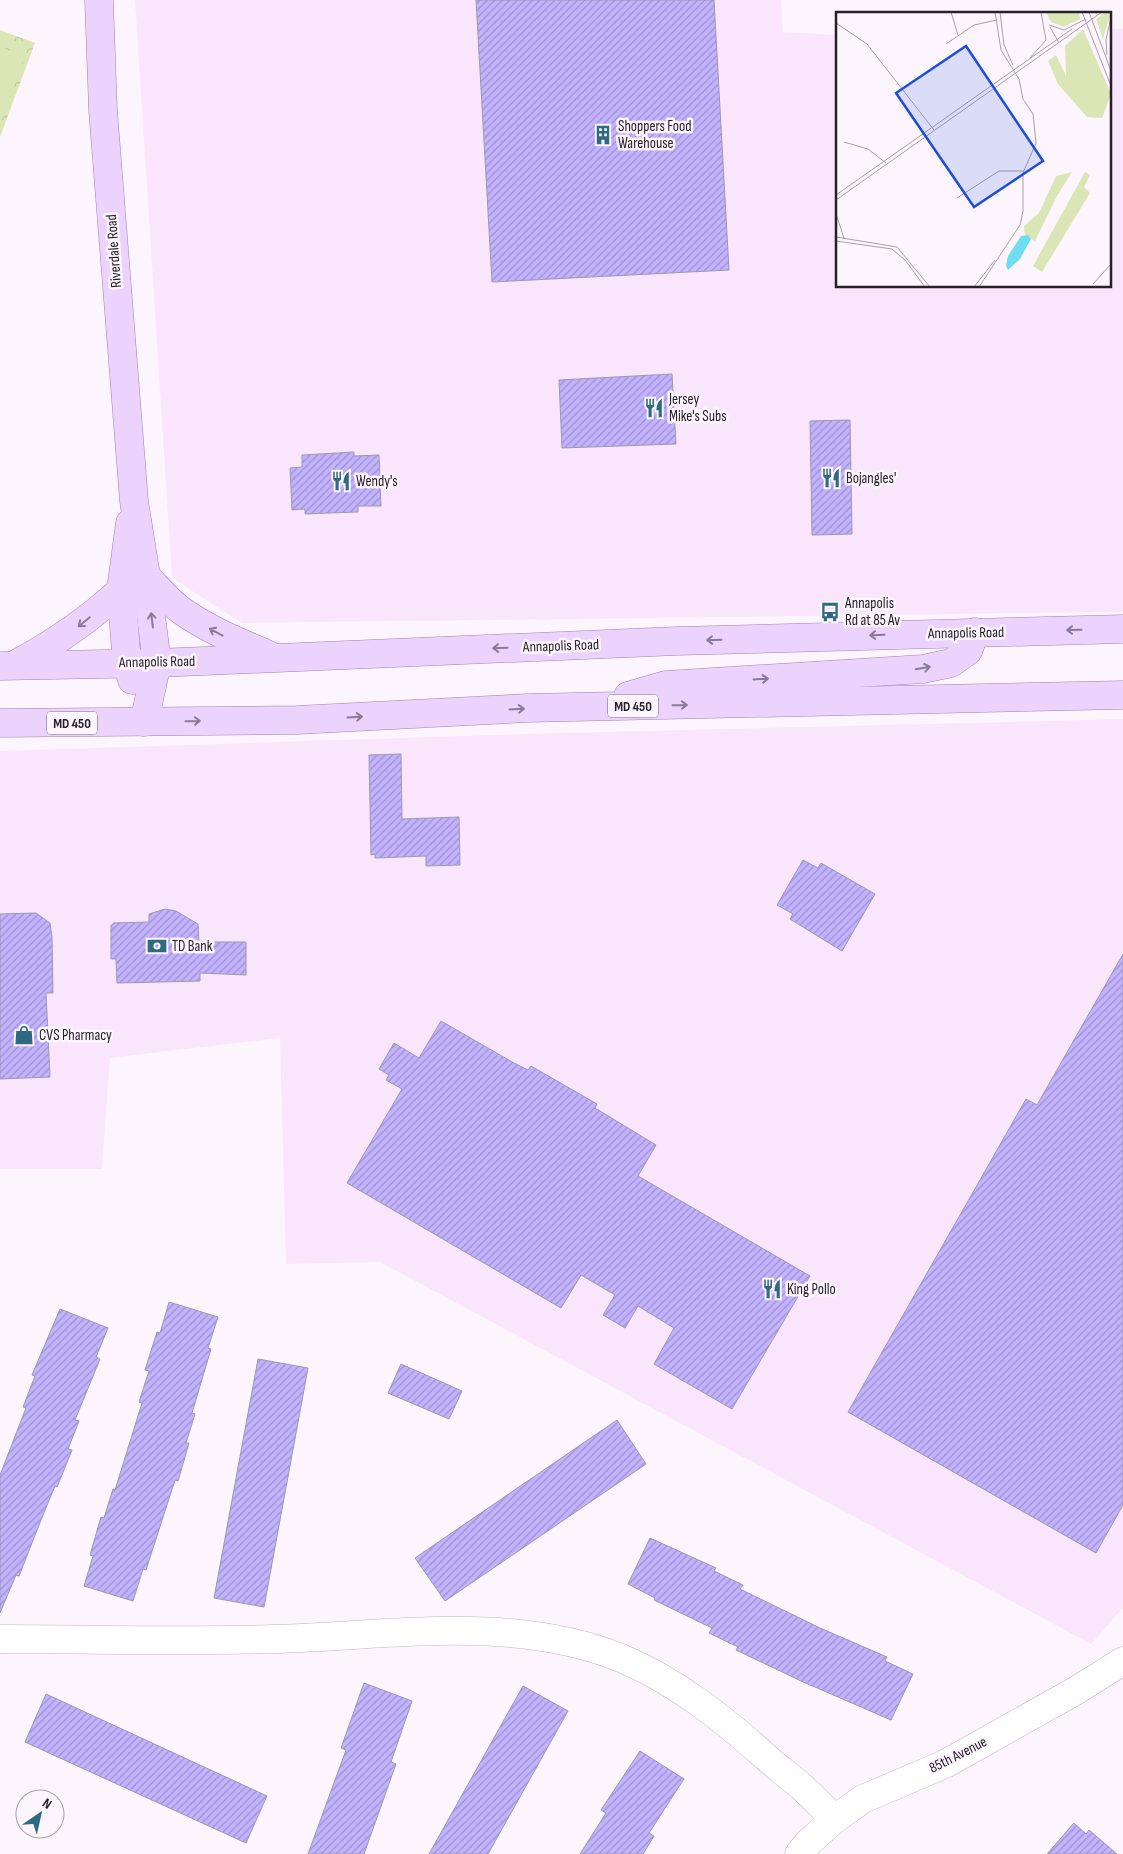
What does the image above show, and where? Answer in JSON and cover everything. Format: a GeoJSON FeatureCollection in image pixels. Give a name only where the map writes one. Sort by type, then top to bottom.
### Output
{"type":"FeatureCollection","features":[{"type":"Feature","properties":{"kind":"main road","name":"Riverdale Road"},"geometry":{"type":"LineString","coordinates":[[99,0],[103,110],[134,502],[157,663],[144,722]]}},
{"type":"Feature","properties":{"kind":"main road","name":"Riverdale Road"},"geometry":{"type":"LineString","coordinates":[[134,502],[121,590],[127,663],[144,722]]}},
{"type":"Feature","properties":{"kind":"main road"},"geometry":{"type":"LineString","coordinates":[[146,576],[181,610],[197,621],[227,638],[277,658]]}},
{"type":"Feature","properties":{"kind":"main road"},"geometry":{"type":"LineString","coordinates":[[6,666],[70,633],[121,590]]}},
{"type":"Feature","properties":{"kind":"main road","name":"Annapolis Road"},"geometry":{"type":"LineString","coordinates":[[6,666],[157,663],[677,641],[975,632],[1123,630]]}},
{"type":"Feature","properties":{"kind":"main road"},"geometry":{"type":"LineString","coordinates":[[594,707],[666,685],[922,669],[951,663],[968,652],[975,632]]}},
{"type":"Feature","properties":{"kind":"main road","name":"MD 450"},"geometry":{"type":"LineString","coordinates":[[0,723],[297,720],[528,708],[1123,695]]}},
{"type":"Feature","properties":{"kind":"street"},"geometry":{"type":"LineString","coordinates":[[0,1639],[274,1639],[412,1632],[491,1631],[551,1639],[588,1647],[621,1658],[648,1672],[711,1711],[803,1787],[835,1819]]}},
{"type":"Feature","properties":{"kind":"street","name":"85th Avenue"},"geometry":{"type":"LineString","coordinates":[[799,1854],[808,1843],[835,1819],[863,1799],[945,1764],[1077,1690],[1123,1661]]}},
{"type":"Feature","properties":{"kind":"shaded area"},"geometry":{"type":"Polygon","coordinates":[[[135,0],[781,0],[783,32],[836,35],[836,288],[1110,288],[1110,29],[1123,29],[1123,612],[242,623],[172,578],[135,0]]]}},
{"type":"Feature","properties":{"kind":"shaded area"},"geometry":{"type":"Polygon","coordinates":[[[1123,719],[1123,1608],[1091,1644],[380,1262],[286,1264],[280,1038],[110,1058],[102,1169],[0,1169],[0,751],[523,734],[1123,719]]]}},
{"type":"Feature","properties":{"kind":"green space"},"geometry":{"type":"Polygon","coordinates":[[[0,30],[35,43],[0,137],[0,30]]]}},
{"type":"Feature","properties":{"kind":"green space"},"geometry":{"type":"Polygon","coordinates":[[[0,47],[25,56],[0,123],[0,47]]]}},
{"type":"Feature","properties":{"kind":"building","name":"Shoppers Food Warehouse"},"geometry":{"type":"Polygon","coordinates":[[[476,0],[714,0],[729,270],[492,282],[476,0]]]}},
{"type":"Feature","properties":{"kind":"building"},"geometry":{"type":"Polygon","coordinates":[[[672,374],[676,444],[562,448],[559,380],[672,374]]]}},
{"type":"Feature","properties":{"kind":"building","name":"Bojangles'"},"geometry":{"type":"Polygon","coordinates":[[[850,420],[852,534],[812,535],[810,421],[850,420]]]}},
{"type":"Feature","properties":{"kind":"building","name":"Wendy's"},"geometry":{"type":"Polygon","coordinates":[[[354,452],[354,456],[379,455],[381,506],[358,506],[358,512],[305,514],[305,509],[292,510],[290,468],[302,467],[302,455],[354,452]]]}},
{"type":"Feature","properties":{"kind":"building"},"geometry":{"type":"Polygon","coordinates":[[[401,754],[402,819],[459,817],[460,865],[426,866],[426,856],[375,858],[375,854],[371,855],[369,755],[401,754]]]}},
{"type":"Feature","properties":{"kind":"building"},"geometry":{"type":"Polygon","coordinates":[[[803,860],[818,868],[821,863],[875,894],[842,951],[790,919],[793,914],[777,905],[803,860]]]}},
{"type":"Feature","properties":{"kind":"building","name":"TD Bank"},"geometry":{"type":"Polygon","coordinates":[[[165,909],[176,911],[198,924],[199,942],[246,942],[246,975],[200,973],[200,981],[117,983],[116,959],[111,959],[111,925],[113,923],[149,922],[149,914],[165,909]]]}},
{"type":"Feature","properties":{"kind":"building","name":"CVS Pharmacy"},"geometry":{"type":"Polygon","coordinates":[[[36,913],[50,923],[52,937],[53,993],[46,993],[50,1077],[0,1079],[0,914],[36,913]]]}},
{"type":"Feature","properties":{"kind":"building"},"geometry":{"type":"Polygon","coordinates":[[[1123,954],[1123,1505],[1096,1553],[848,1412],[1026,1099],[1037,1105],[1123,954]]]}},
{"type":"Feature","properties":{"kind":"building"},"geometry":{"type":"Polygon","coordinates":[[[441,1021],[514,1063],[528,1070],[531,1066],[597,1104],[595,1108],[656,1145],[638,1176],[810,1276],[732,1409],[654,1364],[674,1328],[638,1306],[625,1328],[603,1315],[615,1295],[581,1275],[561,1308],[347,1183],[402,1089],[386,1080],[389,1075],[379,1069],[394,1043],[419,1058],[441,1021]]]}},
{"type":"Feature","properties":{"kind":"building"},"geometry":{"type":"Polygon","coordinates":[[[169,1302],[218,1317],[208,1348],[211,1349],[192,1413],[195,1414],[186,1443],[189,1443],[178,1481],[175,1480],[146,1570],[143,1569],[133,1601],[84,1586],[93,1556],[90,1555],[101,1517],[104,1518],[113,1489],[115,1490],[142,1403],[139,1402],[149,1371],[145,1370],[157,1332],[160,1333],[169,1302]]]}},
{"type":"Feature","properties":{"kind":"building"},"geometry":{"type":"Polygon","coordinates":[[[60,1309],[108,1328],[96,1357],[100,1359],[75,1420],[79,1421],[68,1449],[72,1450],[57,1487],[55,1486],[19,1576],[16,1575],[0,1613],[0,1475],[26,1408],[23,1407],[35,1376],[32,1375],[60,1309]]]}},
{"type":"Feature","properties":{"kind":"building"},"geometry":{"type":"Polygon","coordinates":[[[258,1359],[308,1368],[264,1607],[214,1598],[258,1359]]]}},
{"type":"Feature","properties":{"kind":"building"},"geometry":{"type":"Polygon","coordinates":[[[401,1364],[462,1391],[449,1419],[388,1393],[401,1364]]]}},
{"type":"Feature","properties":{"kind":"building"},"geometry":{"type":"Polygon","coordinates":[[[617,1420],[646,1464],[445,1601],[415,1558],[617,1420]]]}},
{"type":"Feature","properties":{"kind":"building"},"geometry":{"type":"Polygon","coordinates":[[[650,1538],[716,1568],[714,1571],[743,1585],[740,1589],[820,1628],[887,1657],[885,1661],[913,1674],[891,1720],[736,1650],[738,1647],[709,1633],[712,1628],[654,1600],[655,1598],[628,1584],[650,1538]]]}},
{"type":"Feature","properties":{"kind":"building"},"geometry":{"type":"Polygon","coordinates":[[[364,1683],[412,1701],[391,1762],[396,1764],[364,1854],[308,1854],[346,1750],[341,1748],[364,1683]]]}},
{"type":"Feature","properties":{"kind":"building"},"geometry":{"type":"Polygon","coordinates":[[[523,1686],[568,1711],[488,1854],[429,1854],[523,1686]]]}},
{"type":"Feature","properties":{"kind":"building"},"geometry":{"type":"Polygon","coordinates":[[[46,1694],[267,1796],[246,1843],[25,1742],[46,1694]]]}},
{"type":"Feature","properties":{"kind":"building"},"geometry":{"type":"Polygon","coordinates":[[[640,1751],[684,1779],[649,1833],[654,1836],[643,1854],[580,1854],[606,1813],[601,1810],[640,1751]]]}},
{"type":"Feature","properties":{"kind":"building"},"geometry":{"type":"Polygon","coordinates":[[[1074,1823],[1086,1834],[1089,1830],[1117,1854],[1047,1854],[1074,1823]]]}},
{"type":"Feature","properties":{"kind":"place","name":"Shoppers Food Warehouse"},"geometry":{"type":"Point","coordinates":[603,135]}},
{"type":"Feature","properties":{"kind":"place","name":"Jersey Mike's Subs"},"geometry":{"type":"Point","coordinates":[654,408]}},
{"type":"Feature","properties":{"kind":"place","name":"Bojangles'"},"geometry":{"type":"Point","coordinates":[831,478]}},
{"type":"Feature","properties":{"kind":"place","name":"Wendy's"},"geometry":{"type":"Point","coordinates":[341,481]}},
{"type":"Feature","properties":{"kind":"place","name":"Annapolis Rd at 85 Av"},"geometry":{"type":"Point","coordinates":[830,612]}},
{"type":"Feature","properties":{"kind":"place","name":"TD Bank"},"geometry":{"type":"Point","coordinates":[157,946]}},
{"type":"Feature","properties":{"kind":"place","name":"CVS Pharmacy"},"geometry":{"type":"Point","coordinates":[24,1035]}},
{"type":"Feature","properties":{"kind":"place","name":"King Pollo"},"geometry":{"type":"Point","coordinates":[772,1289]}}]}
